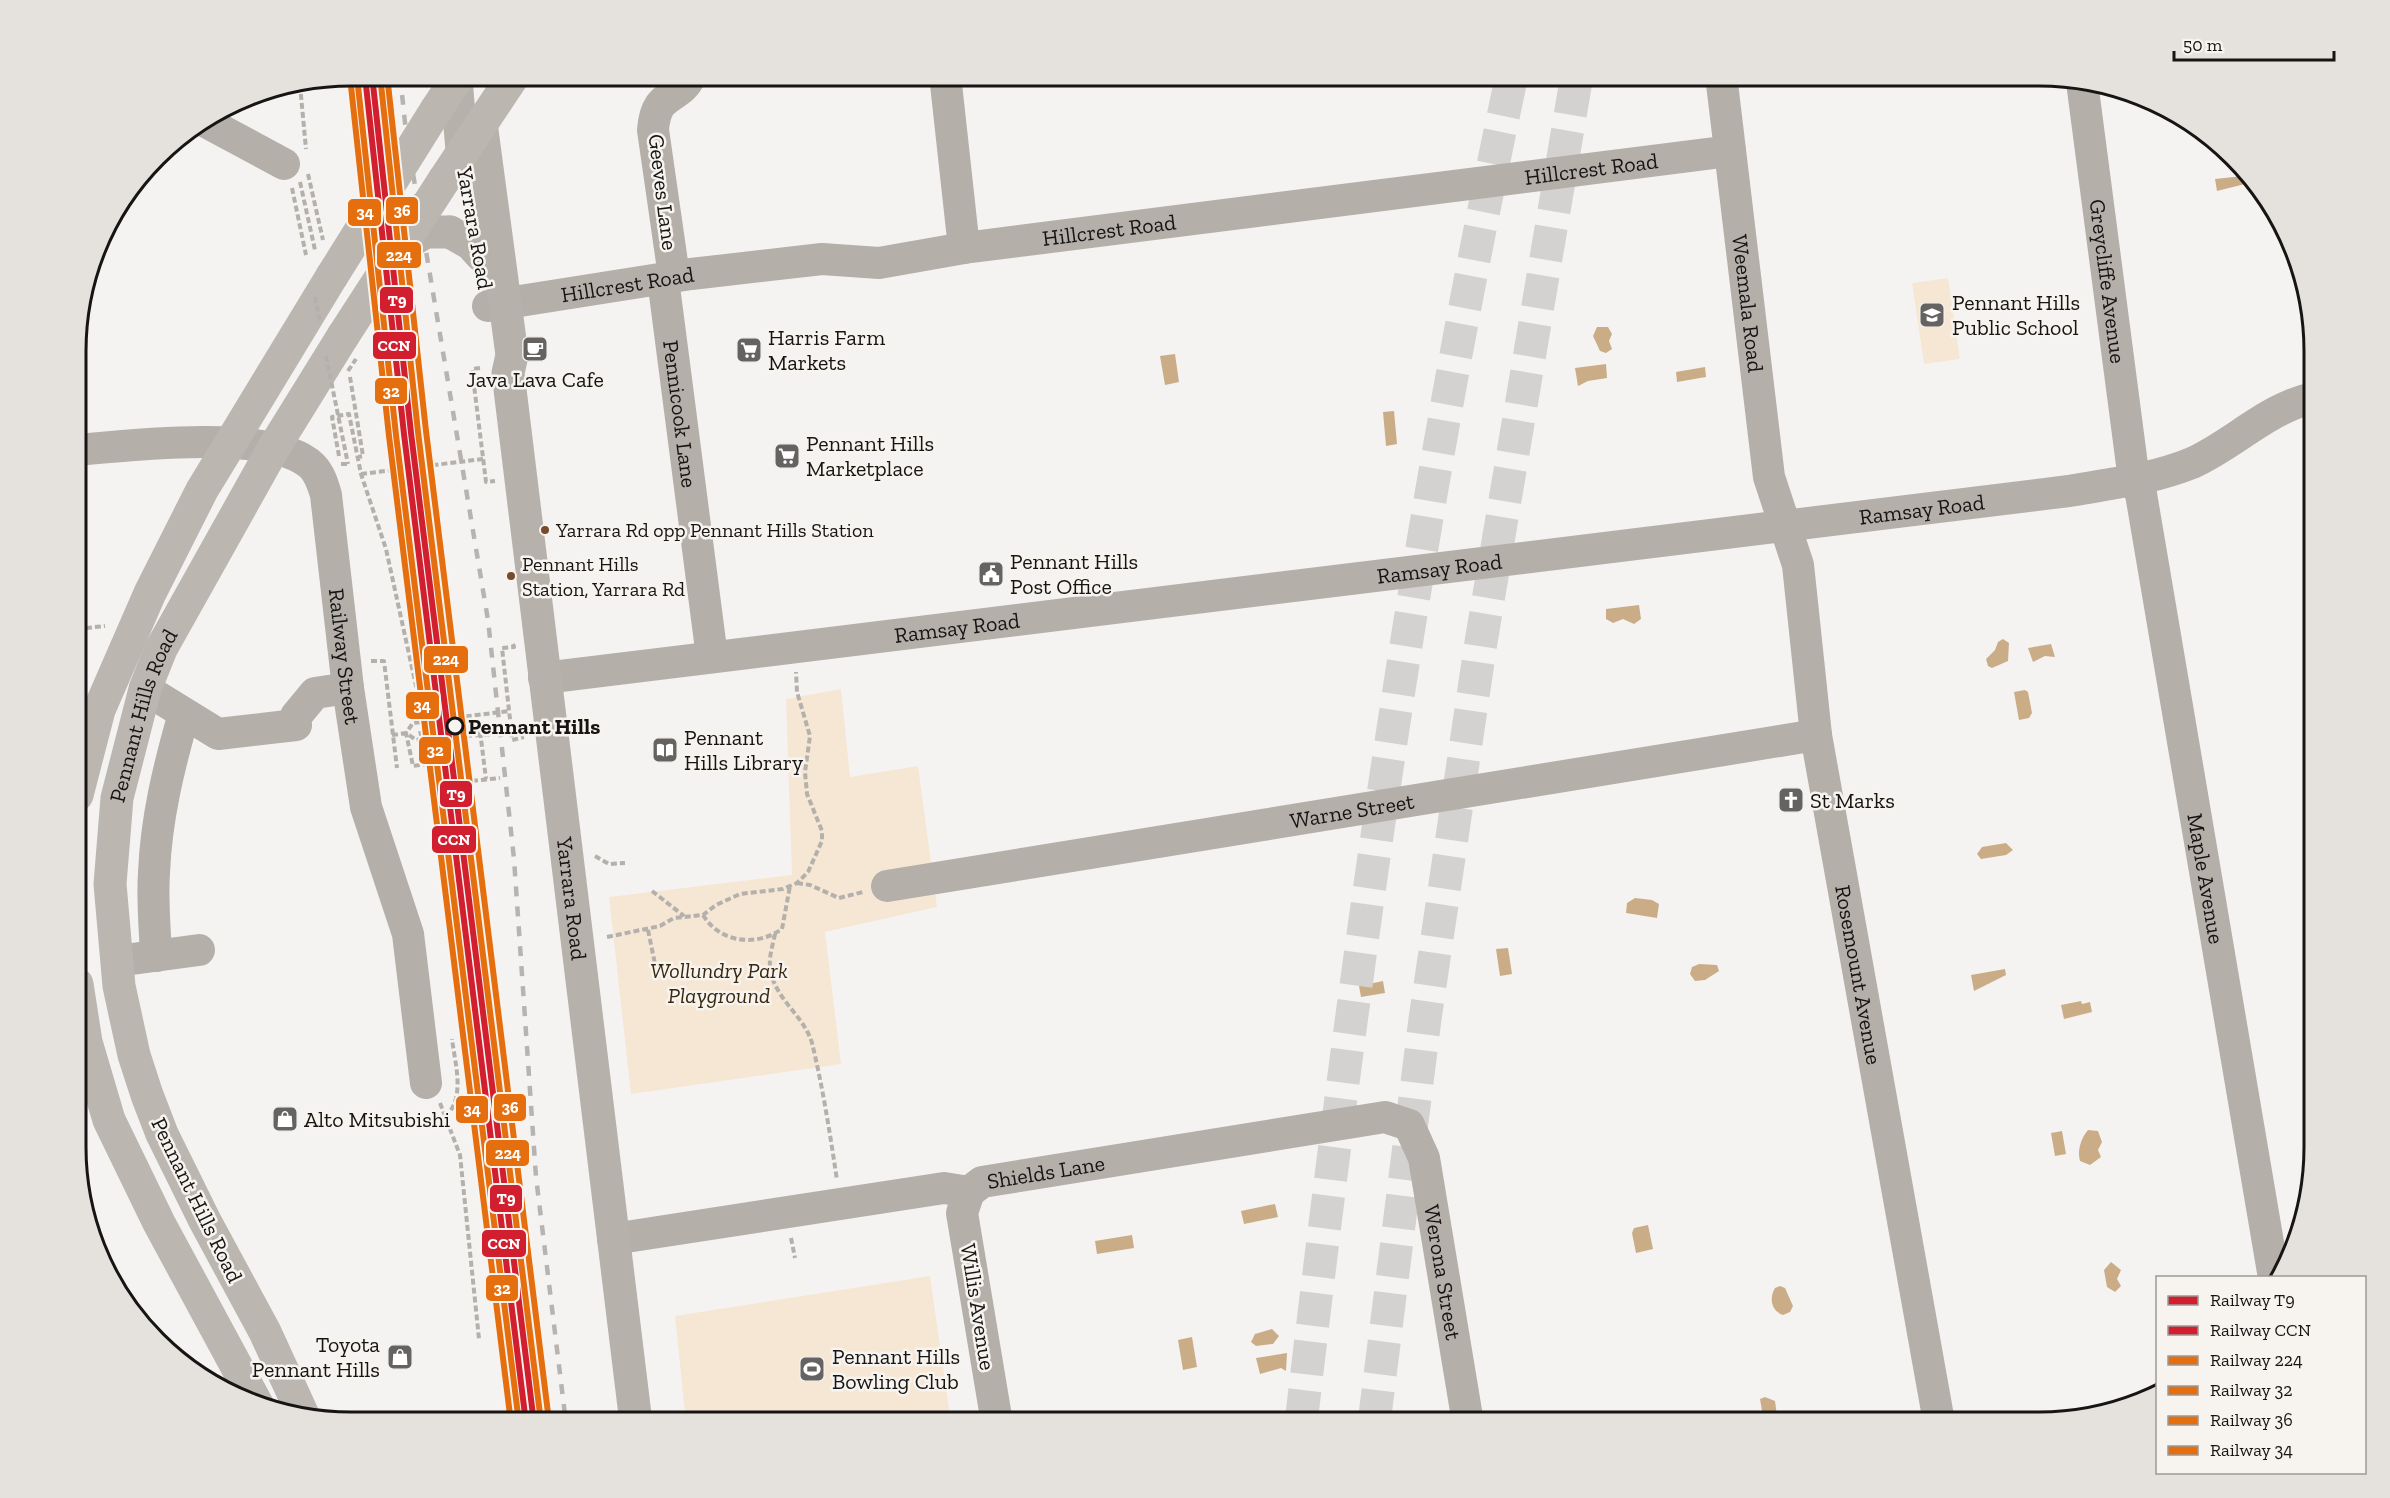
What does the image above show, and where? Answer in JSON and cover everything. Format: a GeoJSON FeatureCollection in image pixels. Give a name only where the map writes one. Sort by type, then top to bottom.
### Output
{"type":"FeatureCollection","features":[{"type":"Feature","properties":{"kind":"highway","name":"Pennant Hills Road"},"geometry":{"type":"LineString","coordinates":[[86,760],[99,710],[128,640],[202,490],[229,444],[324,264],[452,86]]}},
{"type":"Feature","properties":{"kind":"highway","name":"Pennant Hills Road"},"geometry":{"type":"LineString","coordinates":[[299,1407],[265,1332],[205,1221],[162,1134],[134,1055],[117,961],[110,884],[117,798],[145,689],[161,649],[273,449],[398,248],[506,86]]}},
{"type":"Feature","properties":{"kind":"highway","name":"Pennant Hills Road"},"geometry":{"type":"LineString","coordinates":[[86,1057],[108,1120],[159,1223],[251,1393]]}},
{"type":"Feature","properties":{"kind":"main road","name":"Yarrara Road"},"geometry":{"type":"LineString","coordinates":[[458,86],[453,167],[497,304]]}},
{"type":"Feature","properties":{"kind":"main road","name":"Yarrara Road"},"geometry":{"type":"LineString","coordinates":[[481,123],[497,304],[494,371],[544,678],[635,1412]]}},
{"type":"Feature","properties":{"kind":"main road"},"geometry":{"type":"LineString","coordinates":[[398,248],[426,232],[450,232],[471,244],[482,256]]}},
{"type":"Feature","properties":{"kind":"street","name":"Geeves Lane"},"geometry":{"type":"LineString","coordinates":[[668,278],[654,114],[663,100],[682,86]]}},
{"type":"Feature","properties":{"kind":"street"},"geometry":{"type":"LineString","coordinates":[[946,86],[964,249]]}},
{"type":"Feature","properties":{"kind":"street","name":"Weemala Road"},"geometry":{"type":"LineString","coordinates":[[1722,86],[1769,477],[1786,527]]}},
{"type":"Feature","properties":{"kind":"street","name":"Greycliffe Avenue"},"geometry":{"type":"LineString","coordinates":[[2083,90],[2134,480]]}},
{"type":"Feature","properties":{"kind":"street"},"geometry":{"type":"LineString","coordinates":[[210,126],[291,172]]}},
{"type":"Feature","properties":{"kind":"street","name":"Hillcrest Road"},"geometry":{"type":"LineString","coordinates":[[497,304],[668,278],[822,259],[879,263],[964,249],[1730,151]]}},
{"type":"Feature","properties":{"kind":"street","name":"Pennicook Lane"},"geometry":{"type":"LineString","coordinates":[[668,278],[712,657]]}},
{"type":"Feature","properties":{"kind":"street","name":"Ramsay Road"},"geometry":{"type":"LineString","coordinates":[[544,678],[795,648],[944,627],[1786,527],[2134,480],[2192,463],[2304,400]]}},
{"type":"Feature","properties":{"kind":"street","name":"Railway Street"},"geometry":{"type":"LineString","coordinates":[[86,449],[190,440],[273,449],[303,460],[313,467],[326,495],[348,688],[366,807],[408,934],[426,1083]]}},
{"type":"Feature","properties":{"kind":"street","name":"Maple Avenue"},"geometry":{"type":"LineString","coordinates":[[2134,480],[2141,494],[2273,1272]]}},
{"type":"Feature","properties":{"kind":"street","name":"Rosemount Avenue"},"geometry":{"type":"LineString","coordinates":[[1786,527],[1798,565],[1816,735],[1937,1412]]}},
{"type":"Feature","properties":{"kind":"street"},"geometry":{"type":"LineString","coordinates":[[145,689],[218,734],[296,721],[315,693],[348,688]]}},
{"type":"Feature","properties":{"kind":"street"},"geometry":{"type":"LineString","coordinates":[[156,956],[153,874],[156,846],[164,788],[184,714]]}},
{"type":"Feature","properties":{"kind":"street","name":"Warne Street"},"geometry":{"type":"LineString","coordinates":[[887,886],[1816,735]]}},
{"type":"Feature","properties":{"kind":"street"},"geometry":{"type":"LineString","coordinates":[[117,961],[199,950]]}},
{"type":"Feature","properties":{"kind":"street","name":"Shields Lane"},"geometry":{"type":"LineString","coordinates":[[613,1239],[944,1188],[969,1192],[982,1182],[1385,1117],[1409,1125]]}},
{"type":"Feature","properties":{"kind":"street","name":"Werona Street"},"geometry":{"type":"LineString","coordinates":[[1409,1125],[1424,1158],[1466,1412]]}},
{"type":"Feature","properties":{"kind":"street","name":"Willis Avenue"},"geometry":{"type":"LineString","coordinates":[[969,1192],[962,1213],[995,1412]]}},
{"type":"Feature","properties":{"kind":"path"},"geometry":{"type":"LineString","coordinates":[[291,172],[324,264]]}},
{"type":"Feature","properties":{"kind":"path"},"geometry":{"type":"LineString","coordinates":[[291,172],[306,255]]}},
{"type":"Feature","properties":{"kind":"path"},"geometry":{"type":"LineString","coordinates":[[486,482],[472,369],[494,371]]}},
{"type":"Feature","properties":{"kind":"path"},"geometry":{"type":"LineString","coordinates":[[348,371],[363,456],[358,457]]}},
{"type":"Feature","properties":{"kind":"path"},"geometry":{"type":"LineString","coordinates":[[348,464],[341,465],[332,417],[349,414],[361,474],[384,541],[416,686],[437,683]]}},
{"type":"Feature","properties":{"kind":"path"},"geometry":{"type":"LineString","coordinates":[[361,474],[483,459]]}},
{"type":"Feature","properties":{"kind":"path"},"geometry":{"type":"LineString","coordinates":[[86,628],[105,626]]}},
{"type":"Feature","properties":{"kind":"path"},"geometry":{"type":"LineString","coordinates":[[502,648],[512,740]]}},
{"type":"Feature","properties":{"kind":"path"},"geometry":{"type":"LineString","coordinates":[[607,938],[660,927],[674,918],[703,915],[735,896],[790,886],[797,883],[808,872],[822,841],[822,831],[807,794],[805,772],[810,736],[797,692],[795,648]]}},
{"type":"Feature","properties":{"kind":"path"},"geometry":{"type":"LineString","coordinates":[[371,661],[384,661],[397,768]]}},
{"type":"Feature","properties":{"kind":"path"},"geometry":{"type":"LineString","coordinates":[[446,761],[413,766],[406,733],[413,723],[509,711]]}},
{"type":"Feature","properties":{"kind":"path"},"geometry":{"type":"LineString","coordinates":[[430,721],[432,738]]}},
{"type":"Feature","properties":{"kind":"path"},"geometry":{"type":"LineString","coordinates":[[479,723],[486,779]]}},
{"type":"Feature","properties":{"kind":"path"},"geometry":{"type":"LineString","coordinates":[[466,736],[511,728]]}},
{"type":"Feature","properties":{"kind":"path"},"geometry":{"type":"LineString","coordinates":[[420,731],[431,730]]}},
{"type":"Feature","properties":{"kind":"path"},"geometry":{"type":"LineString","coordinates":[[420,731],[423,741],[444,738]]}},
{"type":"Feature","properties":{"kind":"path"},"geometry":{"type":"LineString","coordinates":[[420,731],[422,739]]}},
{"type":"Feature","properties":{"kind":"path"},"geometry":{"type":"LineString","coordinates":[[392,735],[406,733],[416,740],[481,733],[496,734]]}},
{"type":"Feature","properties":{"kind":"path"},"geometry":{"type":"LineString","coordinates":[[472,781],[500,778]]}},
{"type":"Feature","properties":{"kind":"path"},"geometry":{"type":"LineString","coordinates":[[595,856],[609,864],[625,863]]}},
{"type":"Feature","properties":{"kind":"path"},"geometry":{"type":"LineString","coordinates":[[797,883],[810,885],[839,898],[887,886]]}},
{"type":"Feature","properties":{"kind":"path"},"geometry":{"type":"LineString","coordinates":[[703,915],[709,925],[745,942],[775,934],[782,929],[790,886]]}},
{"type":"Feature","properties":{"kind":"path"},"geometry":{"type":"LineString","coordinates":[[652,891],[684,917]]}},
{"type":"Feature","properties":{"kind":"path"},"geometry":{"type":"LineString","coordinates":[[648,930],[655,964]]}},
{"type":"Feature","properties":{"kind":"path"},"geometry":{"type":"LineString","coordinates":[[775,934],[770,966],[772,976],[778,991],[811,1041],[820,1078],[842,1204]]}},
{"type":"Feature","properties":{"kind":"path"},"geometry":{"type":"LineString","coordinates":[[426,1083],[439,1100],[460,1155],[479,1339]]}},
{"type":"Feature","properties":{"kind":"green space"},"geometry":{"type":"Polygon","coordinates":[[[1948,278],[1960,359],[1924,364],[1912,283],[1948,278]]]}},
{"type":"Feature","properties":{"kind":"green space","name":"Wollundry Park Playground"},"geometry":{"type":"Polygon","coordinates":[[[841,689],[850,777],[918,766],[937,907],[825,932],[841,1064],[631,1094],[609,897],[792,875],[786,699],[841,689]]]}},
{"type":"Feature","properties":{"kind":"green space","name":"Pennant Hills Bowling Club"},"geometry":{"type":"Polygon","coordinates":[[[930,1276],[949,1412],[685,1412],[675,1316],[930,1276]]]}},
{"type":"Feature","properties":{"kind":"shaded area"},"geometry":{"type":"Polygon","coordinates":[[[2239,176],[2245,184],[2217,191],[2215,179],[2239,176]]]}},
{"type":"Feature","properties":{"kind":"shaded area"},"geometry":{"type":"Polygon","coordinates":[[[1597,327],[1608,327],[1612,334],[1609,341],[1612,349],[1606,353],[1600,351],[1593,336],[1597,327]]]}},
{"type":"Feature","properties":{"kind":"shaded area"},"geometry":{"type":"Polygon","coordinates":[[[1175,354],[1179,382],[1165,385],[1160,356],[1175,354]]]}},
{"type":"Feature","properties":{"kind":"shaded area"},"geometry":{"type":"Polygon","coordinates":[[[1606,364],[1607,378],[1588,381],[1578,386],[1575,368],[1606,364]]]}},
{"type":"Feature","properties":{"kind":"shaded area"},"geometry":{"type":"Polygon","coordinates":[[[1705,367],[1706,377],[1677,382],[1676,372],[1705,367]]]}},
{"type":"Feature","properties":{"kind":"shaded area"},"geometry":{"type":"Polygon","coordinates":[[[1394,411],[1397,444],[1386,446],[1383,412],[1394,411]]]}},
{"type":"Feature","properties":{"kind":"shaded area"},"geometry":{"type":"Polygon","coordinates":[[[1639,605],[1641,619],[1634,624],[1623,619],[1613,623],[1606,619],[1606,609],[1639,605]]]}},
{"type":"Feature","properties":{"kind":"shaded area"},"geometry":{"type":"Polygon","coordinates":[[[2003,639],[2009,643],[2008,661],[1992,668],[1988,666],[1986,659],[1995,650],[1998,642],[2003,639]]]}},
{"type":"Feature","properties":{"kind":"shaded area"},"geometry":{"type":"Polygon","coordinates":[[[2051,644],[2055,657],[2045,656],[2033,662],[2028,648],[2051,644]]]}},
{"type":"Feature","properties":{"kind":"shaded area"},"geometry":{"type":"Polygon","coordinates":[[[2025,690],[2028,692],[2032,713],[2029,718],[2019,720],[2014,692],[2025,690]]]}},
{"type":"Feature","properties":{"kind":"shaded area"},"geometry":{"type":"Polygon","coordinates":[[[2006,843],[2013,850],[2006,855],[1981,859],[1977,854],[1982,847],[2006,843]]]}},
{"type":"Feature","properties":{"kind":"shaded area"},"geometry":{"type":"Polygon","coordinates":[[[1635,898],[1652,900],[1659,904],[1657,918],[1626,913],[1627,903],[1635,898]]]}},
{"type":"Feature","properties":{"kind":"shaded area"},"geometry":{"type":"Polygon","coordinates":[[[1508,948],[1512,974],[1500,976],[1496,949],[1508,948]]]}},
{"type":"Feature","properties":{"kind":"shaded area"},"geometry":{"type":"Polygon","coordinates":[[[1699,964],[1717,965],[1719,971],[1705,980],[1695,981],[1690,974],[1692,967],[1699,964]]]}},
{"type":"Feature","properties":{"kind":"shaded area"},"geometry":{"type":"Polygon","coordinates":[[[2005,969],[2006,975],[1974,991],[1971,975],[2005,969]]]}},
{"type":"Feature","properties":{"kind":"shaded area"},"geometry":{"type":"Polygon","coordinates":[[[1383,981],[1385,993],[1361,997],[1359,986],[1383,981]]]}},
{"type":"Feature","properties":{"kind":"shaded area"},"geometry":{"type":"Polygon","coordinates":[[[2081,1001],[2082,1004],[2090,1002],[2092,1012],[2064,1019],[2061,1005],[2081,1001]]]}},
{"type":"Feature","properties":{"kind":"shaded area"},"geometry":{"type":"Polygon","coordinates":[[[2088,1130],[2098,1131],[2102,1142],[2098,1150],[2101,1157],[2090,1165],[2080,1161],[2079,1157],[2080,1145],[2088,1130]]]}},
{"type":"Feature","properties":{"kind":"shaded area"},"geometry":{"type":"Polygon","coordinates":[[[2062,1131],[2066,1154],[2055,1156],[2051,1133],[2062,1131]]]}},
{"type":"Feature","properties":{"kind":"shaded area"},"geometry":{"type":"Polygon","coordinates":[[[1275,1204],[1278,1217],[1244,1224],[1241,1211],[1275,1204]]]}},
{"type":"Feature","properties":{"kind":"shaded area"},"geometry":{"type":"Polygon","coordinates":[[[1648,1225],[1653,1249],[1636,1253],[1632,1233],[1634,1228],[1648,1225]]]}},
{"type":"Feature","properties":{"kind":"shaded area"},"geometry":{"type":"Polygon","coordinates":[[[1132,1235],[1134,1248],[1097,1254],[1095,1241],[1132,1235]]]}},
{"type":"Feature","properties":{"kind":"shaded area"},"geometry":{"type":"Polygon","coordinates":[[[2111,1262],[2121,1270],[2117,1279],[2121,1286],[2115,1292],[2107,1287],[2104,1270],[2111,1262]]]}},
{"type":"Feature","properties":{"kind":"shaded area"},"geometry":{"type":"Polygon","coordinates":[[[1780,1286],[1785,1288],[1793,1306],[1790,1312],[1783,1315],[1776,1310],[1772,1300],[1775,1288],[1780,1286]]]}},
{"type":"Feature","properties":{"kind":"shaded area"},"geometry":{"type":"Polygon","coordinates":[[[1272,1329],[1279,1336],[1273,1344],[1256,1346],[1251,1342],[1255,1334],[1272,1329]]]}},
{"type":"Feature","properties":{"kind":"shaded area"},"geometry":{"type":"Polygon","coordinates":[[[1192,1337],[1197,1367],[1183,1370],[1178,1340],[1192,1337]]]}},
{"type":"Feature","properties":{"kind":"shaded area"},"geometry":{"type":"Polygon","coordinates":[[[1287,1353],[1286,1371],[1281,1368],[1260,1374],[1256,1358],[1287,1353]]]}},
{"type":"Feature","properties":{"kind":"shaded area"},"geometry":{"type":"Polygon","coordinates":[[[1765,1397],[1775,1401],[1776,1412],[1762,1412],[1760,1399],[1765,1397]]]}},
{"type":"Feature","properties":{"kind":"tunnel"},"geometry":{"type":"LineString","coordinates":[[1302,1412],[1343,1084],[1390,746],[1446,409],[1510,86]]}},
{"type":"Feature","properties":{"kind":"tunnel"},"geometry":{"type":"LineString","coordinates":[[1375,1412],[1425,1019],[1481,642],[1575,86]]}},
{"type":"Feature","properties":{"kind":"railway"},"geometry":{"type":"LineString","coordinates":[[401,86],[406,132],[488,620],[514,859],[536,1177],[565,1412]]}},
{"type":"Feature","properties":{"kind":"railway"},"geometry":{"type":"LineString","coordinates":[[490,1069],[501,1271],[515,1412]]}},
{"type":"Feature","properties":{"kind":"rail line","name":"34"},"geometry":{"type":"LineString","coordinates":[[351,86],[389,436],[510,1412]]}},
{"type":"Feature","properties":{"kind":"rail line","name":"32"},"geometry":{"type":"LineString","coordinates":[[358,86],[396,435],[518,1412]]}},
{"type":"Feature","properties":{"kind":"rail line","name":"CCN"},"geometry":{"type":"LineString","coordinates":[[366,86],[404,434],[525,1412]]}},
{"type":"Feature","properties":{"kind":"rail line","name":"T9"},"geometry":{"type":"LineString","coordinates":[[373,86],[411,433],[533,1412]]}},
{"type":"Feature","properties":{"kind":"rail line","name":"224"},"geometry":{"type":"LineString","coordinates":[[381,86],[418,432],[540,1412]]}},
{"type":"Feature","properties":{"kind":"rail line","name":"36"},"geometry":{"type":"LineString","coordinates":[[388,86],[426,431],[548,1412]]}},
{"type":"Feature","properties":{"kind":"place","name":"Pennant Hills Public School"},"geometry":{"type":"Point","coordinates":[1932,315]}},
{"type":"Feature","properties":{"kind":"place","name":"Java Lava Cafe"},"geometry":{"type":"Point","coordinates":[535,349]}},
{"type":"Feature","properties":{"kind":"place","name":"Harris Farm Markets"},"geometry":{"type":"Point","coordinates":[749,350]}},
{"type":"Feature","properties":{"kind":"place","name":"Pennant Hills Marketplace"},"geometry":{"type":"Point","coordinates":[787,456]}},
{"type":"Feature","properties":{"kind":"place","name":"Yarrara Rd opp Pennant Hills Station"},"geometry":{"type":"Point","coordinates":[545,530]}},
{"type":"Feature","properties":{"kind":"place","name":"Pennant Hills Post Office"},"geometry":{"type":"Point","coordinates":[991,574]}},
{"type":"Feature","properties":{"kind":"place","name":"Pennant Hills Station, Yarrara Rd"},"geometry":{"type":"Point","coordinates":[511,576]}},
{"type":"Feature","properties":{"kind":"place","name":"Pennant Hills"},"geometry":{"type":"Point","coordinates":[455,726]}},
{"type":"Feature","properties":{"kind":"place","name":"Pennant Hills Library"},"geometry":{"type":"Point","coordinates":[665,750]}},
{"type":"Feature","properties":{"kind":"place","name":"St Marks"},"geometry":{"type":"Point","coordinates":[1791,800]}},
{"type":"Feature","properties":{"kind":"place","name":"Alto Mitsubishi"},"geometry":{"type":"Point","coordinates":[285,1119]}},
{"type":"Feature","properties":{"kind":"place","name":"Toyota Pennant Hills"},"geometry":{"type":"Point","coordinates":[400,1357]}},
{"type":"Feature","properties":{"kind":"place","name":"Pennant Hills Bowling Club"},"geometry":{"type":"Point","coordinates":[812,1369]}}]}
